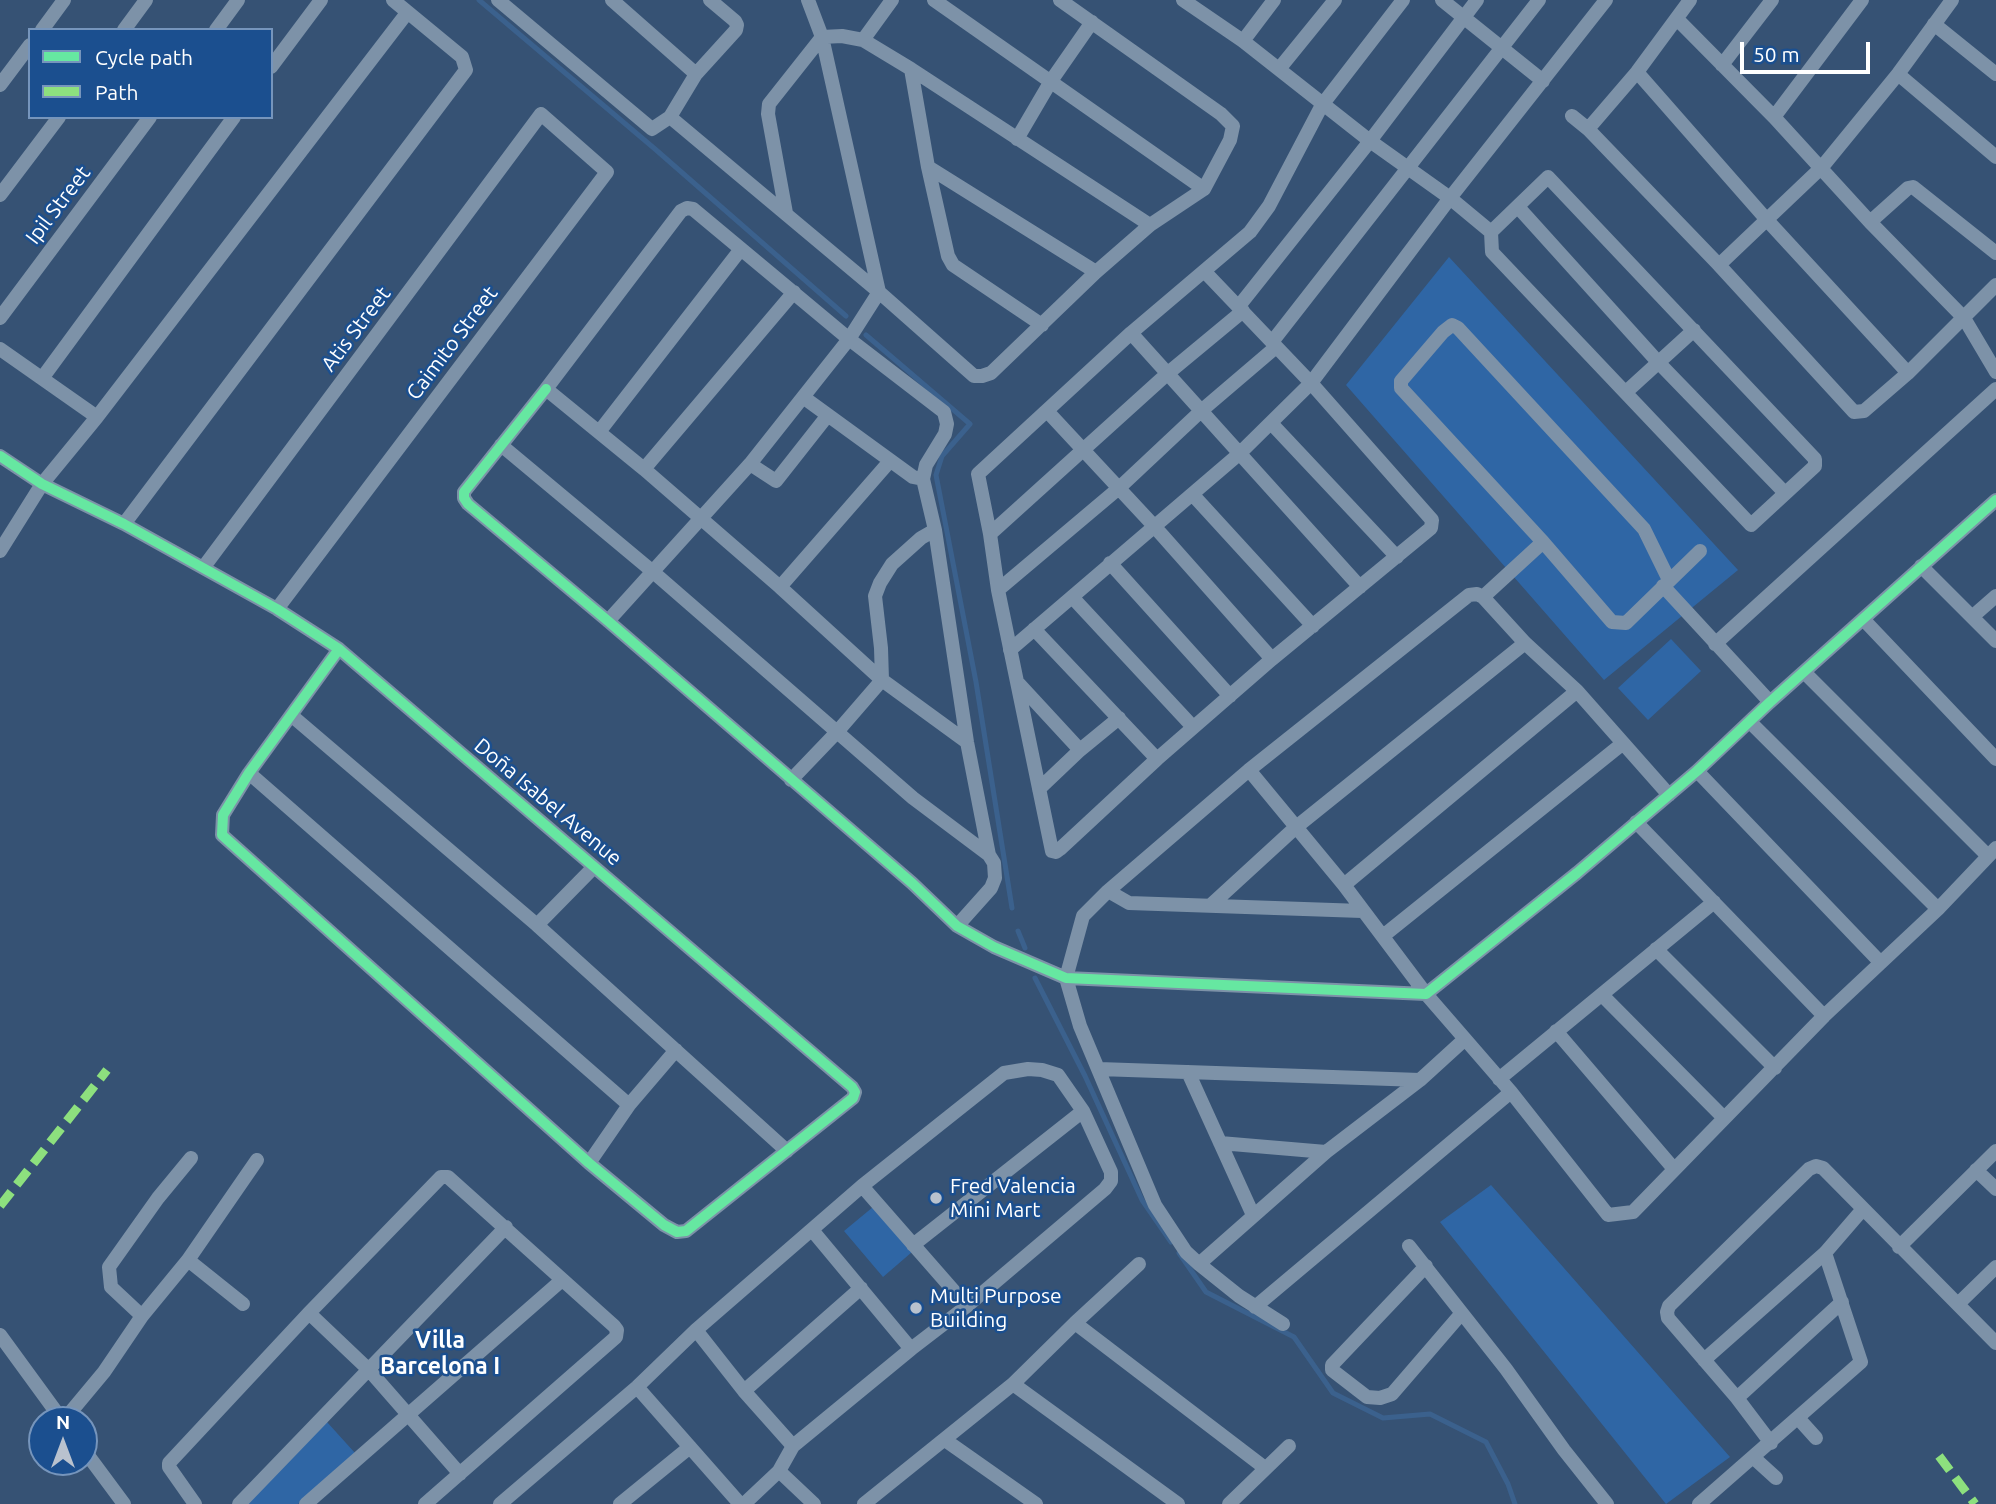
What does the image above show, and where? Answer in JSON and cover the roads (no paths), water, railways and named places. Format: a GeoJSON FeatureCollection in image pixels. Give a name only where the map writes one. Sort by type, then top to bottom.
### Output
{"type":"FeatureCollection","features":[{"type":"Feature","properties":{"kind":"street"},"geometry":{"type":"LineString","coordinates":[[43,28],[64,0]]}},
{"type":"Feature","properties":{"kind":"street"},"geometry":{"type":"LineString","coordinates":[[125,28],[146,0]]}},
{"type":"Feature","properties":{"kind":"street"},"geometry":{"type":"LineString","coordinates":[[217,28],[238,0]]}},
{"type":"Feature","properties":{"kind":"street"},"geometry":{"type":"LineString","coordinates":[[273,64],[321,0]]}},
{"type":"Feature","properties":{"kind":"street"},"geometry":{"type":"LineString","coordinates":[[124,524],[466,70],[462,57],[393,0]]}},
{"type":"Feature","properties":{"kind":"street"},"geometry":{"type":"LineString","coordinates":[[498,0],[648,128],[656,128],[670,117],[696,74],[737,25],[710,0]]}},
{"type":"Feature","properties":{"kind":"street"},"geometry":{"type":"LineString","coordinates":[[612,0],[696,74]]}},
{"type":"Feature","properties":{"kind":"street"},"geometry":{"type":"LineString","coordinates":[[608,621],[750,464],[849,339],[879,292],[822,37],[808,0]]}},
{"type":"Feature","properties":{"kind":"street"},"geometry":{"type":"LineString","coordinates":[[863,40],[892,0]]}},
{"type":"Feature","properties":{"kind":"street"},"geometry":{"type":"LineString","coordinates":[[934,0],[1204,189]]}},
{"type":"Feature","properties":{"kind":"street"},"geometry":{"type":"LineString","coordinates":[[670,117],[879,292],[974,376],[991,373],[1096,272],[1150,225],[1204,189],[1230,140],[1233,126],[1221,114],[1060,0]]}},
{"type":"Feature","properties":{"kind":"street"},"geometry":{"type":"LineString","coordinates":[[1183,0],[1202,5],[1242,41],[1322,104],[1450,198],[1491,232],[1492,252],[1498,260],[1751,525],[1815,466],[1815,460],[1550,178],[1544,178],[1491,232]]}},
{"type":"Feature","properties":{"kind":"street"},"geometry":{"type":"LineString","coordinates":[[1242,41],[1274,0]]}},
{"type":"Feature","properties":{"kind":"street"},"geometry":{"type":"LineString","coordinates":[[1279,69],[1335,0]]}},
{"type":"Feature","properties":{"kind":"street"},"geometry":{"type":"LineString","coordinates":[[1205,272],[1311,383],[1432,520],[1429,532],[1272,659],[1056,852],[1052,852],[998,590],[978,474],[1132,333],[1250,232],[1269,206],[1322,104],[1403,0]]}},
{"type":"Feature","properties":{"kind":"street"},"geometry":{"type":"LineString","coordinates":[[1442,0],[1542,81]]}},
{"type":"Feature","properties":{"kind":"street"},"geometry":{"type":"LineString","coordinates":[[990,534],[1241,308],[1477,0]]}},
{"type":"Feature","properties":{"kind":"street"},"geometry":{"type":"LineString","coordinates":[[998,590],[1119,488],[1274,345],[1539,0]]}},
{"type":"Feature","properties":{"kind":"street"},"geometry":{"type":"LineString","coordinates":[[1010,650],[1193,495],[1311,383],[1450,198],[1606,0]]}},
{"type":"Feature","properties":{"kind":"street"},"geometry":{"type":"LineString","coordinates":[[1588,129],[1637,72],[1690,0]]}},
{"type":"Feature","properties":{"kind":"street"},"geometry":{"type":"LineString","coordinates":[[1722,65],[1772,0]]}},
{"type":"Feature","properties":{"kind":"street"},"geometry":{"type":"LineString","coordinates":[[1774,117],[1862,0]]}},
{"type":"Feature","properties":{"kind":"street"},"geometry":{"type":"LineString","coordinates":[[1719,265],[1822,167],[1898,74],[1952,0]]}},
{"type":"Feature","properties":{"kind":"street"},"geometry":{"type":"LineString","coordinates":[[0,551],[42,484],[97,417],[407,13]]}},
{"type":"Feature","properties":{"kind":"street"},"geometry":{"type":"LineString","coordinates":[[1677,19],[1822,167],[1870,222],[1964,318],[1996,372]]}},
{"type":"Feature","properties":{"kind":"street"},"geometry":{"type":"LineString","coordinates":[[1017,139],[1051,81],[1092,22]]}},
{"type":"Feature","properties":{"kind":"street"},"geometry":{"type":"LineString","coordinates":[[1934,24],[1996,74]]}},
{"type":"Feature","properties":{"kind":"street"},"geometry":{"type":"LineString","coordinates":[[786,213],[768,114],[769,104],[822,37],[842,36],[863,40],[911,69],[1150,225]]}},
{"type":"Feature","properties":{"kind":"street"},"geometry":{"type":"LineString","coordinates":[[0,85],[28,49]]}},
{"type":"Feature","properties":{"kind":"street"},"geometry":{"type":"LineString","coordinates":[[911,69],[928,167],[948,256],[953,265],[1042,325]]}},
{"type":"Feature","properties":{"kind":"street"},"geometry":{"type":"LineString","coordinates":[[1637,72],[1767,220],[1908,373]]}},
{"type":"Feature","properties":{"kind":"street"},"geometry":{"type":"LineString","coordinates":[[1898,74],[1996,157]]}},
{"type":"Feature","properties":{"kind":"street","name":"Atis Street"},"geometry":{"type":"LineString","coordinates":[[203,568],[541,114]]}},
{"type":"Feature","properties":{"kind":"street","name":"Caimito Street"},"geometry":{"type":"LineString","coordinates":[[277,609],[607,172],[541,114]]}},
{"type":"Feature","properties":{"kind":"street"},"geometry":{"type":"LineString","coordinates":[[1572,116],[1588,129],[1719,265],[1854,412],[1864,411],[1908,373],[1996,285]]}},
{"type":"Feature","properties":{"kind":"street"},"geometry":{"type":"LineString","coordinates":[[0,195],[57,119]]}},
{"type":"Feature","properties":{"kind":"street","name":"Ipil Street"},"geometry":{"type":"LineString","coordinates":[[0,317],[148,119]]}},
{"type":"Feature","properties":{"kind":"street"},"geometry":{"type":"LineString","coordinates":[[43,377],[233,119]]}},
{"type":"Feature","properties":{"kind":"street"},"geometry":{"type":"LineString","coordinates":[[928,167],[1096,272]]}},
{"type":"Feature","properties":{"kind":"street"},"geometry":{"type":"LineString","coordinates":[[1870,222],[1908,188],[1913,187],[1996,253]]}},
{"type":"Feature","properties":{"kind":"street"},"geometry":{"type":"LineString","coordinates":[[1518,207],[1658,362],[1785,493]]}},
{"type":"Feature","properties":{"kind":"street"},"geometry":{"type":"LineString","coordinates":[[957,926],[991,888],[995,878],[967,741],[934,530],[923,479],[926,465],[945,434],[947,424],[944,412],[849,339],[693,209],[681,211],[464,492],[464,498],[912,883],[957,926],[994,947],[1066,978],[1426,994],[1669,795],[1996,500]]}},
{"type":"Feature","properties":{"kind":"street"},"geometry":{"type":"LineString","coordinates":[[599,432],[741,249]]}},
{"type":"Feature","properties":{"kind":"street"},"geometry":{"type":"LineString","coordinates":[[644,469],[794,292]]}},
{"type":"Feature","properties":{"kind":"street"},"geometry":{"type":"LineString","coordinates":[[1700,551],[1666,583],[1626,623],[1612,622],[1543,542],[1401,388],[1401,381],[1443,332],[1452,325],[1458,328],[1644,529],[1666,583],[1715,644],[1770,702]]}},
{"type":"Feature","properties":{"kind":"street"},"geometry":{"type":"LineString","coordinates":[[1626,392],[1694,330]]}},
{"type":"Feature","properties":{"kind":"street"},"geometry":{"type":"LineString","coordinates":[[1132,333],[1360,587]]}},
{"type":"Feature","properties":{"kind":"street"},"geometry":{"type":"LineString","coordinates":[[0,349],[97,417]]}},
{"type":"Feature","properties":{"kind":"street"},"geometry":{"type":"LineString","coordinates":[[546,388],[780,587],[882,680],[967,741]]}},
{"type":"Feature","properties":{"kind":"street"},"geometry":{"type":"LineString","coordinates":[[1715,644],[1996,389]]}},
{"type":"Feature","properties":{"kind":"street"},"geometry":{"type":"LineString","coordinates":[[803,397],[913,477],[923,479]]}},
{"type":"Feature","properties":{"kind":"street"},"geometry":{"type":"LineString","coordinates":[[1047,411],[1272,659]]}},
{"type":"Feature","properties":{"kind":"street"},"geometry":{"type":"LineString","coordinates":[[750,464],[774,481],[778,480],[828,415]]}},
{"type":"Feature","properties":{"kind":"street"},"geometry":{"type":"LineString","coordinates":[[1271,423],[1397,557]]}},
{"type":"Feature","properties":{"kind":"street"},"geometry":{"type":"LineString","coordinates":[[501,445],[652,571],[913,798],[989,855]]}},
{"type":"Feature","properties":{"kind":"street","name":"Doña Isabel Avenue"},"geometry":{"type":"LineString","coordinates":[[0,456],[42,484],[124,524],[277,609],[339,649],[852,1087],[855,1092],[853,1098],[787,1151]]}},
{"type":"Feature","properties":{"kind":"street"},"geometry":{"type":"LineString","coordinates":[[780,587],[890,461]]}},
{"type":"Feature","properties":{"kind":"street"},"geometry":{"type":"LineString","coordinates":[[1193,495],[1313,626]]}},
{"type":"Feature","properties":{"kind":"street"},"geometry":{"type":"LineString","coordinates":[[791,780],[882,680],[874,596],[892,564],[920,538],[934,530]]}},
{"type":"Feature","properties":{"kind":"street"},"geometry":{"type":"LineString","coordinates":[[1482,597],[1543,542]]}},
{"type":"Feature","properties":{"kind":"street"},"geometry":{"type":"LineString","coordinates":[[1110,563],[1230,696]]}},
{"type":"Feature","properties":{"kind":"street"},"geometry":{"type":"LineString","coordinates":[[1922,566],[1996,641]]}},
{"type":"Feature","properties":{"kind":"street"},"geometry":{"type":"LineString","coordinates":[[1283,1324],[1255,1307],[1186,1252],[1155,1205],[1080,1026],[1066,978],[1083,916],[1108,891],[1249,770],[1469,595],[1477,594],[1482,597],[1525,643],[1577,691],[1669,795]]}},
{"type":"Feature","properties":{"kind":"street"},"geometry":{"type":"LineString","coordinates":[[1972,617],[1996,596]]}},
{"type":"Feature","properties":{"kind":"street"},"geometry":{"type":"LineString","coordinates":[[1073,598],[1193,727]]}},
{"type":"Feature","properties":{"kind":"street"},"geometry":{"type":"LineString","coordinates":[[1863,619],[1996,759]]}},
{"type":"Feature","properties":{"kind":"street"},"geometry":{"type":"LineString","coordinates":[[1034,629],[1157,759]]}},
{"type":"Feature","properties":{"kind":"street"},"geometry":{"type":"LineString","coordinates":[[1211,905],[1295,828],[1525,643]]}},
{"type":"Feature","properties":{"kind":"street"},"geometry":{"type":"LineString","coordinates":[[291,715],[537,925],[787,1151],[686,1231],[677,1232],[589,1163],[222,835],[223,815],[249,773],[291,715],[339,649]]}},
{"type":"Feature","properties":{"kind":"street"},"geometry":{"type":"LineString","coordinates":[[1249,770],[1343,885],[1426,994],[1511,1093],[1608,1215],[1633,1212],[1824,1016],[1938,909],[1992,852],[1805,673]]}},
{"type":"Feature","properties":{"kind":"street"},"geometry":{"type":"LineString","coordinates":[[1018,684],[1080,750]]}},
{"type":"Feature","properties":{"kind":"street"},"geometry":{"type":"LineString","coordinates":[[1343,885],[1577,691]]}},
{"type":"Feature","properties":{"kind":"street"},"geometry":{"type":"LineString","coordinates":[[1039,789],[1119,718]]}},
{"type":"Feature","properties":{"kind":"street"},"geometry":{"type":"LineString","coordinates":[[1749,722],[1938,909]]}},
{"type":"Feature","properties":{"kind":"street"},"geometry":{"type":"LineString","coordinates":[[1383,936],[1622,744]]}},
{"type":"Feature","properties":{"kind":"street"},"geometry":{"type":"LineString","coordinates":[[1696,771],[1880,962]]}},
{"type":"Feature","properties":{"kind":"street"},"geometry":{"type":"LineString","coordinates":[[249,773],[629,1105]]}},
{"type":"Feature","properties":{"kind":"street"},"geometry":{"type":"LineString","coordinates":[[1636,822],[1824,1016]]}},
{"type":"Feature","properties":{"kind":"street"},"geometry":{"type":"LineString","coordinates":[[537,925],[594,867]]}},
{"type":"Feature","properties":{"kind":"street"},"geometry":{"type":"LineString","coordinates":[[1108,891],[1129,903],[1362,911]]}},
{"type":"Feature","properties":{"kind":"street"},"geometry":{"type":"LineString","coordinates":[[1499,1079],[1714,902]]}},
{"type":"Feature","properties":{"kind":"street"},"geometry":{"type":"LineString","coordinates":[[1656,949],[1775,1068]]}},
{"type":"Feature","properties":{"kind":"street"},"geometry":{"type":"LineString","coordinates":[[1602,995],[1724,1118]]}},
{"type":"Feature","properties":{"kind":"street"},"geometry":{"type":"LineString","coordinates":[[1556,1031],[1674,1168]]}},
{"type":"Feature","properties":{"kind":"street"},"geometry":{"type":"LineString","coordinates":[[1199,1264],[1326,1152],[1420,1080],[1465,1039]]}},
{"type":"Feature","properties":{"kind":"street"},"geometry":{"type":"LineString","coordinates":[[589,1163],[629,1105],[676,1050]]}},
{"type":"Feature","properties":{"kind":"street"},"geometry":{"type":"LineString","coordinates":[[500,1504],[637,1387],[696,1330],[862,1186],[1004,1073],[1028,1069],[1058,1075],[1083,1111],[1111,1172],[1111,1181],[1105,1189],[967,1306],[793,1446],[779,1471],[742,1504],[637,1387]]}},
{"type":"Feature","properties":{"kind":"street"},"geometry":{"type":"LineString","coordinates":[[1099,1069],[1420,1080]]}},
{"type":"Feature","properties":{"kind":"street"},"geometry":{"type":"LineString","coordinates":[[1188,1072],[1253,1215]]}},
{"type":"Feature","properties":{"kind":"street"},"geometry":{"type":"LineString","coordinates":[[1255,1307],[1511,1093]]}},
{"type":"Feature","properties":{"kind":"street"},"geometry":{"type":"LineString","coordinates":[[913,1245],[1083,1111]]}},
{"type":"Feature","properties":{"kind":"street"},"geometry":{"type":"LineString","coordinates":[[1220,1143],[1326,1152]]}},
{"type":"Feature","properties":{"kind":"street"},"geometry":{"type":"LineString","coordinates":[[1899,1247],[1996,1151]]}},
{"type":"Feature","properties":{"kind":"street"},"geometry":{"type":"LineString","coordinates":[[142,1317],[111,1287],[109,1267],[158,1198],[191,1158]]}},
{"type":"Feature","properties":{"kind":"street"},"geometry":{"type":"LineString","coordinates":[[75,1406],[104,1372],[142,1317],[188,1260],[257,1160]]}},
{"type":"Feature","properties":{"kind":"street"},"geometry":{"type":"LineString","coordinates":[[1771,1443],[1737,1398],[1668,1318],[1669,1306],[1809,1169],[1816,1166],[1823,1168],[1996,1343]]}},
{"type":"Feature","properties":{"kind":"street"},"geometry":{"type":"LineString","coordinates":[[1976,1170],[1996,1188]]}},
{"type":"Feature","properties":{"kind":"street"},"geometry":{"type":"LineString","coordinates":[[195,1504],[169,1464],[309,1313],[441,1177],[449,1177],[617,1330],[616,1337],[425,1504]]}},
{"type":"Feature","properties":{"kind":"street"},"geometry":{"type":"LineString","coordinates":[[862,1186],[967,1306]]}},
{"type":"Feature","properties":{"kind":"street"},"geometry":{"type":"LineString","coordinates":[[1704,1360],[1825,1253],[1863,1209]]}},
{"type":"Feature","properties":{"kind":"street"},"geometry":{"type":"LineString","coordinates":[[239,1504],[506,1227]]}},
{"type":"Feature","properties":{"kind":"street"},"geometry":{"type":"LineString","coordinates":[[812,1230],[911,1349]]}},
{"type":"Feature","properties":{"kind":"street"},"geometry":{"type":"LineString","coordinates":[[1409,1245],[1607,1504]]}},
{"type":"Feature","properties":{"kind":"street"},"geometry":{"type":"LineString","coordinates":[[1704,1503],[1861,1362],[1825,1253]]}},
{"type":"Feature","properties":{"kind":"street"},"geometry":{"type":"LineString","coordinates":[[188,1260],[243,1304]]}},
{"type":"Feature","properties":{"kind":"street"},"geometry":{"type":"LineString","coordinates":[[870,1502],[1013,1384],[1074,1323],[1139,1264]]}},
{"type":"Feature","properties":{"kind":"street"},"geometry":{"type":"LineString","coordinates":[[1426,1266],[1332,1365],[1332,1370],[1367,1396],[1380,1398],[1392,1394],[1461,1314]]}},
{"type":"Feature","properties":{"kind":"street"},"geometry":{"type":"LineString","coordinates":[[1958,1304],[1996,1267]]}},
{"type":"Feature","properties":{"kind":"street"},"geometry":{"type":"LineString","coordinates":[[306,1504],[562,1280]]}},
{"type":"Feature","properties":{"kind":"street"},"geometry":{"type":"LineString","coordinates":[[744,1391],[861,1288]]}},
{"type":"Feature","properties":{"kind":"street"},"geometry":{"type":"LineString","coordinates":[[1737,1398],[1842,1301]]}},
{"type":"Feature","properties":{"kind":"street"},"geometry":{"type":"LineString","coordinates":[[309,1313],[369,1370],[460,1474]]}},
{"type":"Feature","properties":{"kind":"street"},"geometry":{"type":"LineString","coordinates":[[1074,1323],[1265,1468]]}},
{"type":"Feature","properties":{"kind":"street"},"geometry":{"type":"LineString","coordinates":[[696,1330],[744,1391],[793,1446]]}},
{"type":"Feature","properties":{"kind":"street"},"geometry":{"type":"LineString","coordinates":[[0,1335],[53,1406]]}},
{"type":"Feature","properties":{"kind":"street"},"geometry":{"type":"LineString","coordinates":[[1013,1384],[1178,1504]]}},
{"type":"Feature","properties":{"kind":"street"},"geometry":{"type":"LineString","coordinates":[[1798,1418],[1816,1438]]}},
{"type":"Feature","properties":{"kind":"street"},"geometry":{"type":"LineString","coordinates":[[944,1440],[1036,1504]]}},
{"type":"Feature","properties":{"kind":"street"},"geometry":{"type":"LineString","coordinates":[[1229,1504],[1289,1446]]}},
{"type":"Feature","properties":{"kind":"street"},"geometry":{"type":"LineString","coordinates":[[620,1504],[690,1447]]}},
{"type":"Feature","properties":{"kind":"street"},"geometry":{"type":"LineString","coordinates":[[1754,1458],[1776,1478]]}},
{"type":"Feature","properties":{"kind":"street"},"geometry":{"type":"LineString","coordinates":[[98,1469],[124,1504]]}},
{"type":"Feature","properties":{"kind":"street"},"geometry":{"type":"LineString","coordinates":[[779,1471],[814,1504]]}},
{"type":"Feature","properties":{"kind":"waterway"},"geometry":{"type":"LineString","coordinates":[[479,0],[846,316]]}},
{"type":"Feature","properties":{"kind":"waterway"},"geometry":{"type":"LineString","coordinates":[[866,335],[970,424],[942,456],[936,475],[976,682],[1012,908]]}},
{"type":"Feature","properties":{"kind":"waterway"},"geometry":{"type":"LineString","coordinates":[[1018,931],[1025,948]]}},
{"type":"Feature","properties":{"kind":"waterway"},"geometry":{"type":"LineString","coordinates":[[1035,978],[1085,1076],[1142,1200],[1171,1242]]}},
{"type":"Feature","properties":{"kind":"waterway"},"geometry":{"type":"LineString","coordinates":[[1179,1253],[1206,1292],[1294,1337],[1333,1393],[1383,1418],[1430,1414],[1486,1442],[1508,1484],[1515,1504]]}},
{"type":"Feature","properties":{"kind":"place","name":"Fred Valencia Mini Mart"},"geometry":{"type":"Point","coordinates":[936,1198]}},
{"type":"Feature","properties":{"kind":"place","name":"Multi Purpose Building"},"geometry":{"type":"Point","coordinates":[916,1308]}},
{"type":"Feature","properties":{"kind":"district","name":"Villa Barcelona I"},"geometry":{"type":"Point","coordinates":[440,1353]}}]}
